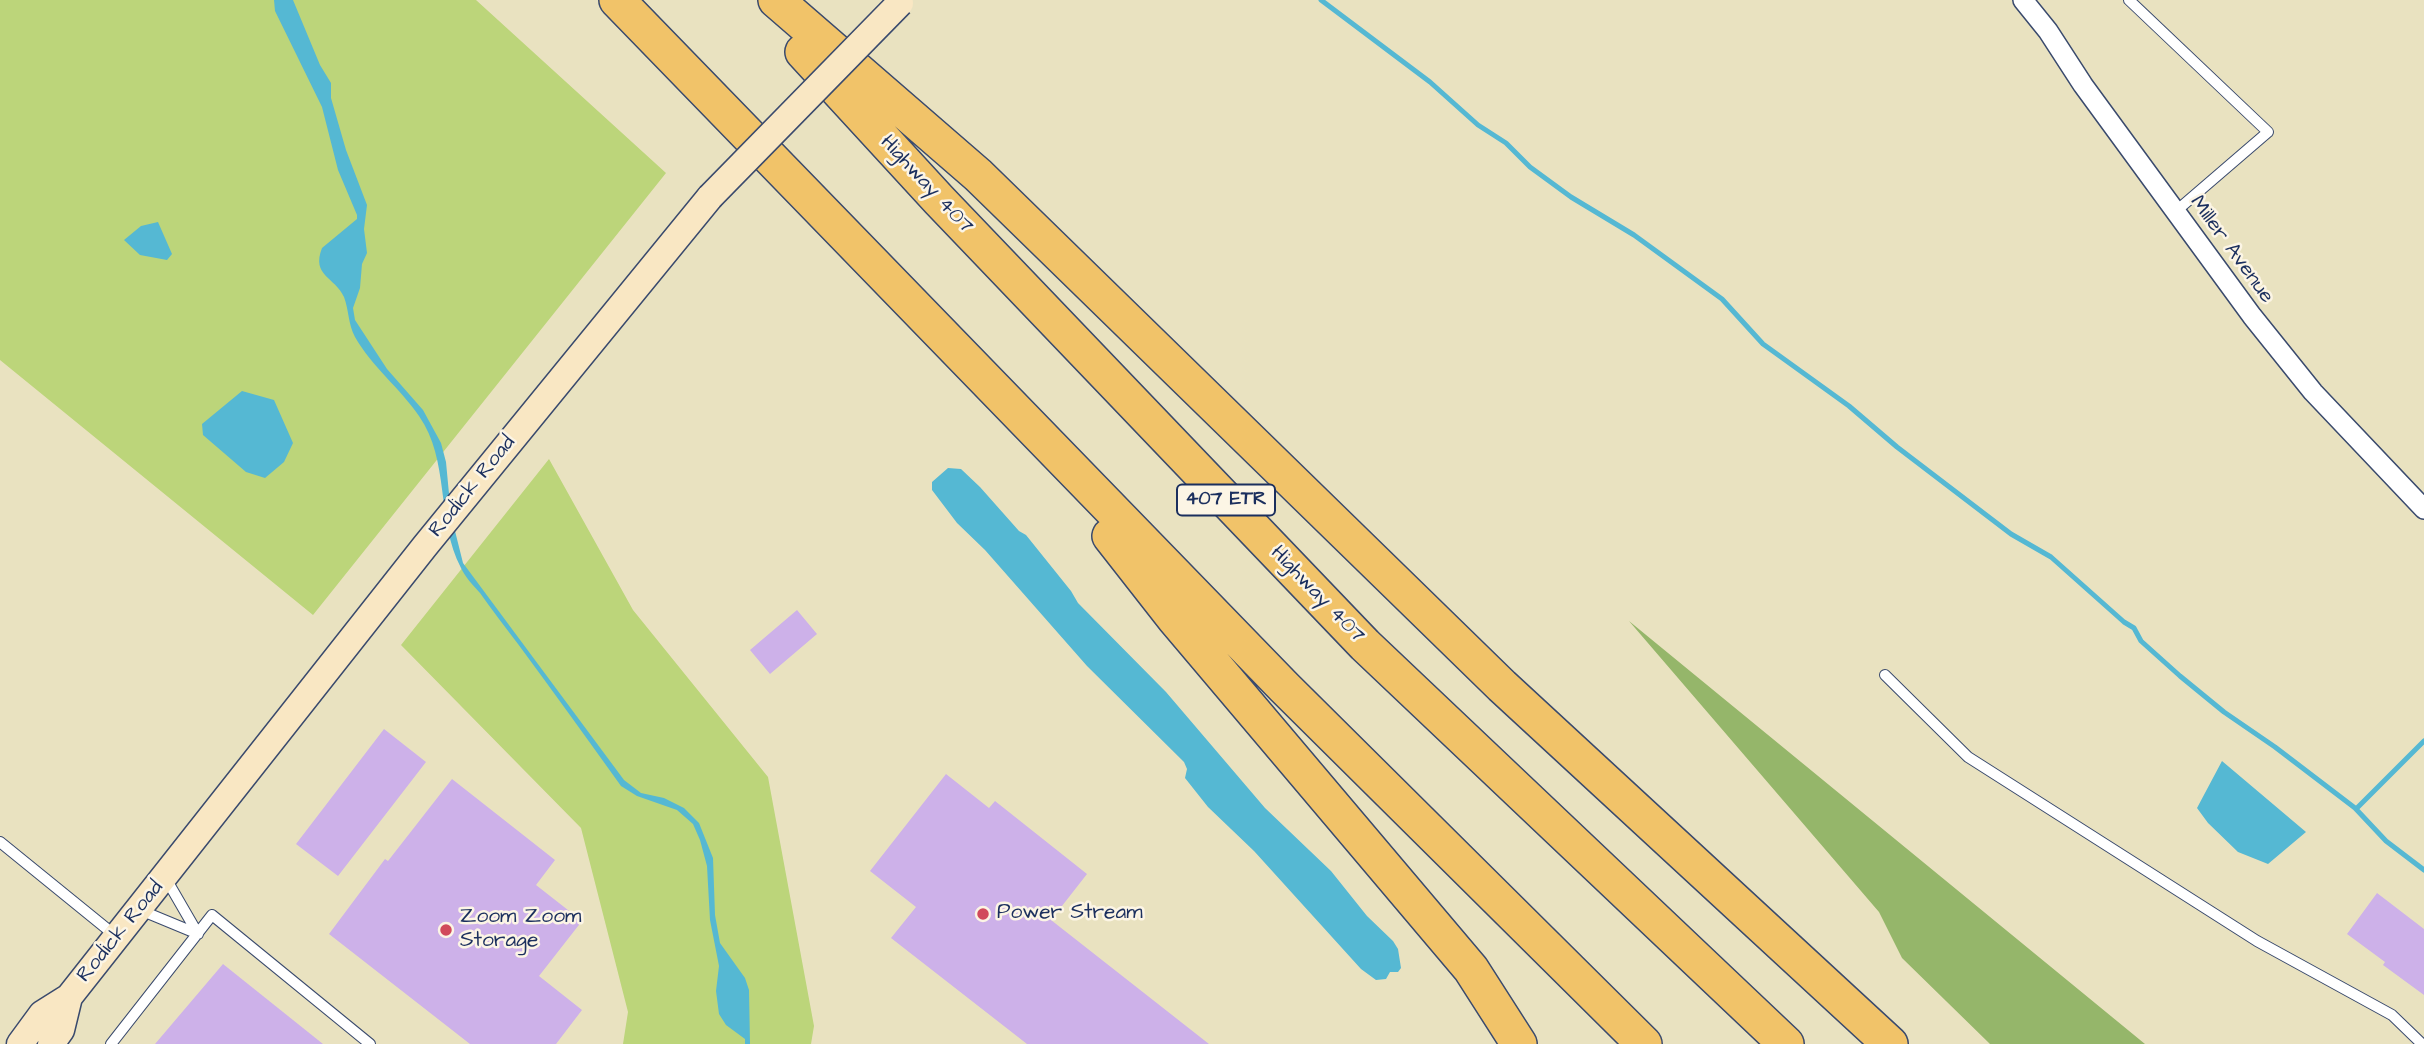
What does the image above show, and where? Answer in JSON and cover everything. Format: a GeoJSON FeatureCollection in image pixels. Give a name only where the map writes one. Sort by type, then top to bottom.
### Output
{"type":"FeatureCollection","features":[{"type":"Feature","properties":{"kind":"highway"},"geometry":{"type":"LineString","coordinates":[[617,0],[1284,687],[1644,1044]]}},
{"type":"Feature","properties":{"kind":"highway","name":"Highway 407"},"geometry":{"type":"LineString","coordinates":[[756,0],[939,200],[1365,645],[1786,1044]]}},
{"type":"Feature","properties":{"kind":"highway"},"geometry":{"type":"LineString","coordinates":[[776,0],[978,175],[1502,686],[1893,1044]]}},
{"type":"Feature","properties":{"kind":"highway"},"geometry":{"type":"LineString","coordinates":[[1002,398],[1175,619],[1471,970],[1518,1044]]}},
{"type":"Feature","properties":{"kind":"main road","name":"Rodick Road"},"geometry":{"type":"LineString","coordinates":[[20,1044],[42,1014],[69,997],[425,546],[710,197],[902,1]]}},
{"type":"Feature","properties":{"kind":"main road","name":"Rodick Road"},"geometry":{"type":"LineString","coordinates":[[51,1044],[61,1030],[69,997]]}},
{"type":"Feature","properties":{"kind":"street","name":"Miller Avenue"},"geometry":{"type":"LineString","coordinates":[[2023,0],[2252,316],[2313,392],[2424,509]]}},
{"type":"Feature","properties":{"kind":"lane"},"geometry":{"type":"LineString","coordinates":[[2129,0],[2268,132],[2175,212]]}},
{"type":"Feature","properties":{"kind":"lane"},"geometry":{"type":"LineString","coordinates":[[1885,675],[1968,757],[2257,941],[2392,1014],[2421,1044]]}},
{"type":"Feature","properties":{"kind":"lane"},"geometry":{"type":"LineString","coordinates":[[0,842],[117,937]]}},
{"type":"Feature","properties":{"kind":"lane"},"geometry":{"type":"LineString","coordinates":[[165,877],[198,934]]}},
{"type":"Feature","properties":{"kind":"lane"},"geometry":{"type":"LineString","coordinates":[[139,910],[198,934]]}},
{"type":"Feature","properties":{"kind":"lane"},"geometry":{"type":"LineString","coordinates":[[111,1044],[212,915],[370,1044]]}},
{"type":"Feature","properties":{"kind":"green space"},"geometry":{"type":"Polygon","coordinates":[[[0,0],[476,0],[666,173],[313,615],[0,360],[0,0]]]}},
{"type":"Feature","properties":{"kind":"green space"},"geometry":{"type":"Polygon","coordinates":[[[549,459],[633,610],[768,777],[814,1026],[811,1044],[623,1044],[628,1012],[581,828],[401,645],[549,459]]]}},
{"type":"Feature","properties":{"kind":"green space"},"geometry":{"type":"Polygon","coordinates":[[[1629,621],[2145,1044],[1990,1044],[1902,958],[1879,912],[1629,621]]]}},
{"type":"Feature","properties":{"kind":"water"},"geometry":{"type":"Polygon","coordinates":[[[274,0],[293,0],[320,65],[331,83],[331,98],[346,150],[367,205],[364,229],[367,253],[362,264],[360,288],[353,308],[355,320],[387,369],[423,410],[441,443],[446,462],[451,515],[463,563],[624,780],[641,793],[664,798],[684,808],[699,823],[713,858],[715,915],[720,943],[745,978],[749,990],[750,1044],[745,1044],[745,1039],[726,1025],[719,1014],[716,991],[719,966],[710,920],[707,866],[693,824],[677,810],[637,796],[621,786],[465,575],[448,530],[439,471],[429,433],[419,416],[362,348],[353,332],[344,297],[322,271],[319,257],[322,248],[357,219],[357,215],[338,170],[322,107],[275,11],[274,0]]]}},
{"type":"Feature","properties":{"kind":"water"},"geometry":{"type":"Polygon","coordinates":[[[158,222],[172,254],[167,260],[140,255],[124,240],[141,226],[158,222]]]}},
{"type":"Feature","properties":{"kind":"water"},"geometry":{"type":"Polygon","coordinates":[[[242,391],[274,400],[293,443],[284,462],[265,478],[246,472],[203,435],[202,424],[242,391]]]}},
{"type":"Feature","properties":{"kind":"water"},"geometry":{"type":"Polygon","coordinates":[[[948,468],[961,469],[1019,531],[1026,535],[1078,603],[1166,692],[1265,808],[1331,871],[1367,916],[1393,941],[1398,949],[1401,968],[1398,972],[1390,972],[1386,979],[1376,980],[1361,969],[1254,851],[1208,807],[1185,778],[1187,769],[1184,762],[1087,666],[985,550],[957,523],[932,490],[932,482],[948,468]]]}},
{"type":"Feature","properties":{"kind":"water"},"geometry":{"type":"Polygon","coordinates":[[[2222,761],[2306,832],[2268,864],[2238,852],[2208,823],[2197,808],[2222,761]]]}},
{"type":"Feature","properties":{"kind":"building"},"geometry":{"type":"Polygon","coordinates":[[[797,610],[817,634],[770,674],[750,650],[797,610]]]}},
{"type":"Feature","properties":{"kind":"building"},"geometry":{"type":"Polygon","coordinates":[[[384,729],[426,762],[338,876],[296,844],[384,729]]]}},
{"type":"Feature","properties":{"kind":"building","name":"Power Stream"},"geometry":{"type":"Polygon","coordinates":[[[946,774],[989,808],[995,801],[1087,874],[1051,920],[1209,1044],[1027,1044],[891,938],[916,907],[870,871],[946,774]]]}},
{"type":"Feature","properties":{"kind":"building"},"geometry":{"type":"Polygon","coordinates":[[[452,779],[555,860],[536,885],[582,921],[539,976],[582,1010],[556,1044],[470,1044],[329,934],[385,859],[388,861],[452,779]]]}},
{"type":"Feature","properties":{"kind":"building"},"geometry":{"type":"Polygon","coordinates":[[[2377,893],[2424,929],[2424,995],[2347,934],[2377,893]]]}},
{"type":"Feature","properties":{"kind":"building"},"geometry":{"type":"Polygon","coordinates":[[[223,964],[323,1044],[155,1044],[223,964]]]}},
{"type":"Feature","properties":{"kind":"waterway"},"geometry":{"type":"LineString","coordinates":[[1321,0],[1430,82],[1478,125],[1506,143],[1530,167],[1571,197],[1634,235],[1722,299],[1763,344],[1849,406],[1897,447],[2011,534],[2051,557],[2134,628],[2141,641],[2180,676],[2224,712],[2355,808],[2386,841],[2424,870]]}},
{"type":"Feature","properties":{"kind":"waterway"},"geometry":{"type":"LineString","coordinates":[[2356,809],[2424,741]]}},
{"type":"Feature","properties":{"kind":"place","name":"Power Stream"},"geometry":{"type":"Point","coordinates":[983,914]}},
{"type":"Feature","properties":{"kind":"place","name":"Zoom Zoom Storage"},"geometry":{"type":"Point","coordinates":[446,930]}}]}
